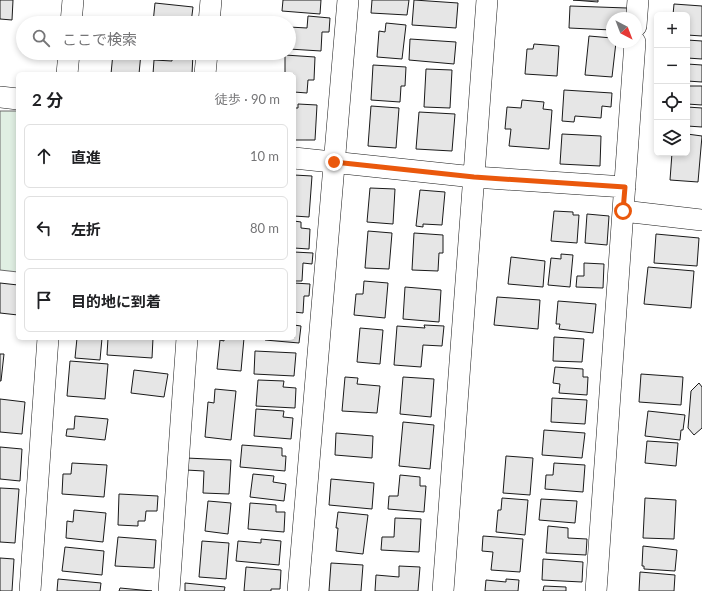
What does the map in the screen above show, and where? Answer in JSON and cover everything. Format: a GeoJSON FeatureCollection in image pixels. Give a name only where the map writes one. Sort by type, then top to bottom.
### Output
{"type":"FeatureCollection","features":[{"type":"Feature","properties":{"kind":"street"},"geometry":{"type":"LineString","coordinates":[[71,16],[72,0]]}},
{"type":"Feature","properties":{"kind":"street"},"geometry":{"type":"LineString","coordinates":[[210,16],[211,0]]}},
{"type":"Feature","properties":{"kind":"street"},"geometry":{"type":"LineString","coordinates":[[298,591],[348,0]]}},
{"type":"Feature","properties":{"kind":"street"},"geometry":{"type":"LineString","coordinates":[[443,591],[487,0]]}},
{"type":"Feature","properties":{"kind":"street"},"geometry":{"type":"LineString","coordinates":[[637,12],[638,0]]}},
{"type":"Feature","properties":{"kind":"street"},"geometry":{"type":"LineString","coordinates":[[596,591],[635,48]]}},
{"type":"Feature","properties":{"kind":"street"},"geometry":{"type":"LineString","coordinates":[[67,72],[68,60]]}},
{"type":"Feature","properties":{"kind":"street"},"geometry":{"type":"LineString","coordinates":[[206,72],[207,60]]}},
{"type":"Feature","properties":{"kind":"street"},"geometry":{"type":"LineString","coordinates":[[0,97],[16,99]]}},
{"type":"Feature","properties":{"kind":"street"},"geometry":{"type":"LineString","coordinates":[[296,158],[474,177],[625,187]]}},
{"type":"Feature","properties":{"kind":"street"},"geometry":{"type":"LineString","coordinates":[[623,211],[702,220]]}},
{"type":"Feature","properties":{"kind":"street"},"geometry":{"type":"LineString","coordinates":[[30,591],[48,340]]}},
{"type":"Feature","properties":{"kind":"street"},"geometry":{"type":"LineString","coordinates":[[169,591],[187,340]]}},
{"type":"Feature","properties":{"kind":"green space"},"geometry":{"type":"Polygon","coordinates":[[[0,111],[16,111],[16,272],[0,270],[0,111]]]}},
{"type":"Feature","properties":{"kind":"building"},"geometry":{"type":"Polygon","coordinates":[[[0,0],[13,0],[12,20],[0,19],[0,0]]]}},
{"type":"Feature","properties":{"kind":"building"},"geometry":{"type":"Polygon","coordinates":[[[283,0],[321,0],[320,14],[282,11],[283,0]]]}},
{"type":"Feature","properties":{"kind":"building"},"geometry":{"type":"Polygon","coordinates":[[[372,0],[409,0],[407,15],[371,13],[372,0]]]}},
{"type":"Feature","properties":{"kind":"building"},"geometry":{"type":"Polygon","coordinates":[[[414,0],[458,3],[456,28],[412,25],[414,0]]]}},
{"type":"Feature","properties":{"kind":"building"},"geometry":{"type":"Polygon","coordinates":[[[573,0],[598,0],[598,2],[573,0]]]}},
{"type":"Feature","properties":{"kind":"building"},"geometry":{"type":"Polygon","coordinates":[[[155,3],[193,7],[192,16],[154,16],[155,3]]]}},
{"type":"Feature","properties":{"kind":"building"},"geometry":{"type":"Polygon","coordinates":[[[674,4],[702,6],[702,36],[690,35],[690,12],[673,12],[674,4]]]}},
{"type":"Feature","properties":{"kind":"building"},"geometry":{"type":"Polygon","coordinates":[[[570,6],[627,8],[627,12],[606,12],[606,30],[569,28],[570,6]]]}},
{"type":"Feature","properties":{"kind":"building"},"geometry":{"type":"Polygon","coordinates":[[[308,16],[330,18],[329,32],[322,32],[321,51],[296,49],[296,27],[307,28],[308,16]]]}},
{"type":"Feature","properties":{"kind":"building"},"geometry":{"type":"Polygon","coordinates":[[[386,23],[406,25],[402,59],[377,57],[379,31],[385,32],[386,23]]]}},
{"type":"Feature","properties":{"kind":"building"},"geometry":{"type":"Polygon","coordinates":[[[589,36],[606,37],[606,48],[615,48],[612,77],[585,75],[589,36]]]}},
{"type":"Feature","properties":{"kind":"building"},"geometry":{"type":"Polygon","coordinates":[[[410,39],[456,42],[454,64],[409,60],[410,39]]]}},
{"type":"Feature","properties":{"kind":"building"},"geometry":{"type":"Polygon","coordinates":[[[690,40],[702,41],[702,59],[690,58],[690,40]]]}},
{"type":"Feature","properties":{"kind":"building"},"geometry":{"type":"Polygon","coordinates":[[[534,44],[559,46],[557,76],[525,74],[527,49],[533,49],[534,44]]]}},
{"type":"Feature","properties":{"kind":"building"},"geometry":{"type":"Polygon","coordinates":[[[296,56],[315,57],[314,80],[308,80],[307,93],[296,92],[296,72],[285,72],[285,60],[296,60],[296,56]]]}},
{"type":"Feature","properties":{"kind":"building"},"geometry":{"type":"Polygon","coordinates":[[[112,60],[140,60],[139,72],[111,72],[112,60]]]}},
{"type":"Feature","properties":{"kind":"building"},"geometry":{"type":"Polygon","coordinates":[[[154,60],[193,60],[192,72],[153,72],[154,60]]]}},
{"type":"Feature","properties":{"kind":"building"},"geometry":{"type":"Polygon","coordinates":[[[690,64],[702,65],[702,82],[690,81],[690,64]]]}},
{"type":"Feature","properties":{"kind":"building"},"geometry":{"type":"Polygon","coordinates":[[[373,65],[406,67],[405,86],[401,86],[400,102],[371,100],[373,65]]]}},
{"type":"Feature","properties":{"kind":"building"},"geometry":{"type":"Polygon","coordinates":[[[426,69],[452,70],[450,108],[424,107],[426,69]]]}},
{"type":"Feature","properties":{"kind":"building"},"geometry":{"type":"Polygon","coordinates":[[[690,86],[702,86],[702,105],[690,104],[690,86]]]}},
{"type":"Feature","properties":{"kind":"building"},"geometry":{"type":"Polygon","coordinates":[[[564,90],[612,93],[611,107],[602,106],[601,118],[575,116],[574,122],[562,121],[564,90]]]}},
{"type":"Feature","properties":{"kind":"building"},"geometry":{"type":"Polygon","coordinates":[[[522,100],[544,102],[543,109],[552,110],[549,149],[509,146],[511,129],[505,129],[507,107],[521,108],[522,100]]]}},
{"type":"Feature","properties":{"kind":"building"},"geometry":{"type":"Polygon","coordinates":[[[298,104],[317,105],[315,140],[296,140],[296,108],[298,108],[298,104]]]}},
{"type":"Feature","properties":{"kind":"building"},"geometry":{"type":"Polygon","coordinates":[[[371,106],[399,108],[396,148],[368,146],[371,106]]]}},
{"type":"Feature","properties":{"kind":"building"},"geometry":{"type":"Polygon","coordinates":[[[690,107],[702,108],[702,127],[690,126],[690,107]]]}},
{"type":"Feature","properties":{"kind":"building"},"geometry":{"type":"Polygon","coordinates":[[[419,112],[455,114],[452,151],[416,149],[419,112]]]}},
{"type":"Feature","properties":{"kind":"building"},"geometry":{"type":"Polygon","coordinates":[[[562,134],[601,136],[600,166],[560,164],[562,134]]]}},
{"type":"Feature","properties":{"kind":"building"},"geometry":{"type":"Polygon","coordinates":[[[690,134],[702,136],[698,182],[670,180],[672,156],[690,156],[690,134]]]}},
{"type":"Feature","properties":{"kind":"building"},"geometry":{"type":"Polygon","coordinates":[[[296,175],[312,176],[309,217],[296,216],[296,175]]]}},
{"type":"Feature","properties":{"kind":"building"},"geometry":{"type":"Polygon","coordinates":[[[370,188],[395,189],[393,224],[367,222],[370,188]]]}},
{"type":"Feature","properties":{"kind":"building"},"geometry":{"type":"Polygon","coordinates":[[[420,190],[445,192],[442,225],[423,224],[423,227],[416,226],[420,190]]]}},
{"type":"Feature","properties":{"kind":"building"},"geometry":{"type":"Polygon","coordinates":[[[554,211],[573,212],[573,215],[579,215],[577,243],[551,241],[554,211]]]}},
{"type":"Feature","properties":{"kind":"building"},"geometry":{"type":"Polygon","coordinates":[[[587,214],[609,216],[607,245],[585,243],[587,214]]]}},
{"type":"Feature","properties":{"kind":"building"},"geometry":{"type":"Polygon","coordinates":[[[296,221],[301,222],[301,228],[310,229],[309,249],[296,248],[296,221]]]}},
{"type":"Feature","properties":{"kind":"building"},"geometry":{"type":"Polygon","coordinates":[[[368,231],[392,233],[389,269],[365,268],[368,231]]]}},
{"type":"Feature","properties":{"kind":"building"},"geometry":{"type":"Polygon","coordinates":[[[414,233],[443,235],[443,253],[439,253],[438,271],[412,270],[414,233]]]}},
{"type":"Feature","properties":{"kind":"building"},"geometry":{"type":"Polygon","coordinates":[[[656,234],[699,238],[697,266],[654,263],[656,234]]]}},
{"type":"Feature","properties":{"kind":"building"},"geometry":{"type":"Polygon","coordinates":[[[296,252],[313,253],[312,264],[303,263],[302,281],[296,281],[296,252]]]}},
{"type":"Feature","properties":{"kind":"building"},"geometry":{"type":"Polygon","coordinates":[[[561,254],[573,255],[570,287],[548,285],[551,258],[561,259],[561,254]]]}},
{"type":"Feature","properties":{"kind":"building"},"geometry":{"type":"Polygon","coordinates":[[[511,257],[545,261],[543,287],[508,284],[511,257]]]}},
{"type":"Feature","properties":{"kind":"building"},"geometry":{"type":"Polygon","coordinates":[[[584,263],[604,264],[603,288],[576,287],[577,276],[584,276],[584,263]]]}},
{"type":"Feature","properties":{"kind":"building"},"geometry":{"type":"Polygon","coordinates":[[[648,267],[694,271],[691,308],[644,304],[648,267]]]}},
{"type":"Feature","properties":{"kind":"building"},"geometry":{"type":"Polygon","coordinates":[[[364,281],[388,283],[385,318],[354,315],[356,294],[363,294],[364,281]]]}},
{"type":"Feature","properties":{"kind":"building"},"geometry":{"type":"Polygon","coordinates":[[[0,283],[16,285],[16,315],[0,313],[0,283]]]}},
{"type":"Feature","properties":{"kind":"building"},"geometry":{"type":"Polygon","coordinates":[[[296,283],[310,284],[309,296],[304,296],[303,313],[296,312],[296,283]]]}},
{"type":"Feature","properties":{"kind":"building"},"geometry":{"type":"Polygon","coordinates":[[[405,287],[441,290],[439,322],[403,319],[405,287]]]}},
{"type":"Feature","properties":{"kind":"building"},"geometry":{"type":"Polygon","coordinates":[[[497,297],[540,300],[538,329],[494,325],[497,297]]]}},
{"type":"Feature","properties":{"kind":"building"},"geometry":{"type":"Polygon","coordinates":[[[558,301],[596,304],[593,333],[559,329],[560,324],[556,324],[558,301]]]}},
{"type":"Feature","properties":{"kind":"building"},"geometry":{"type":"Polygon","coordinates":[[[296,325],[301,326],[299,343],[265,340],[296,340],[296,325]]]}},
{"type":"Feature","properties":{"kind":"building"},"geometry":{"type":"Polygon","coordinates":[[[424,325],[444,326],[442,346],[423,345],[421,367],[394,365],[397,326],[425,328],[424,325]]]}},
{"type":"Feature","properties":{"kind":"building"},"geometry":{"type":"Polygon","coordinates":[[[360,328],[383,330],[380,364],[357,362],[360,328]]]}},
{"type":"Feature","properties":{"kind":"building"},"geometry":{"type":"Polygon","coordinates":[[[554,337],[584,339],[582,362],[553,361],[554,337]]]}},
{"type":"Feature","properties":{"kind":"building"},"geometry":{"type":"Polygon","coordinates":[[[77,340],[102,340],[100,360],[75,358],[77,340]]]}},
{"type":"Feature","properties":{"kind":"building"},"geometry":{"type":"Polygon","coordinates":[[[108,340],[153,340],[152,358],[107,355],[108,340]]]}},
{"type":"Feature","properties":{"kind":"building"},"geometry":{"type":"Polygon","coordinates":[[[220,340],[244,340],[241,371],[217,369],[220,340]]]}},
{"type":"Feature","properties":{"kind":"building"},"geometry":{"type":"Polygon","coordinates":[[[255,351],[296,353],[294,376],[254,374],[255,351]]]}},
{"type":"Feature","properties":{"kind":"building"},"geometry":{"type":"Polygon","coordinates":[[[0,354],[4,354],[1,381],[0,381],[0,354]]]}},
{"type":"Feature","properties":{"kind":"building"},"geometry":{"type":"Polygon","coordinates":[[[70,361],[108,364],[105,399],[67,396],[70,361]]]}},
{"type":"Feature","properties":{"kind":"building"},"geometry":{"type":"Polygon","coordinates":[[[555,367],[583,369],[583,377],[588,377],[587,395],[559,393],[560,384],[553,383],[555,367]]]}},
{"type":"Feature","properties":{"kind":"building"},"geometry":{"type":"Polygon","coordinates":[[[134,370],[168,374],[164,397],[131,393],[134,370]]]}},
{"type":"Feature","properties":{"kind":"building"},"geometry":{"type":"Polygon","coordinates":[[[641,374],[683,377],[681,405],[639,402],[641,374]]]}},
{"type":"Feature","properties":{"kind":"building"},"geometry":{"type":"Polygon","coordinates":[[[345,377],[358,378],[357,384],[380,386],[377,413],[342,411],[345,377]]]}},
{"type":"Feature","properties":{"kind":"building"},"geometry":{"type":"Polygon","coordinates":[[[403,377],[434,379],[431,417],[400,414],[403,377]]]}},
{"type":"Feature","properties":{"kind":"building"},"geometry":{"type":"Polygon","coordinates":[[[258,380],[284,381],[283,387],[296,388],[295,408],[256,406],[258,380]]]}},
{"type":"Feature","properties":{"kind":"building"},"geometry":{"type":"Polygon","coordinates":[[[699,383],[702,387],[702,428],[694,435],[688,428],[691,391],[699,383]]]}},
{"type":"Feature","properties":{"kind":"building"},"geometry":{"type":"Polygon","coordinates":[[[215,389],[236,391],[231,440],[205,437],[208,402],[214,403],[215,389]]]}},
{"type":"Feature","properties":{"kind":"building"},"geometry":{"type":"Polygon","coordinates":[[[552,398],[587,400],[585,424],[551,422],[552,398]]]}},
{"type":"Feature","properties":{"kind":"building"},"geometry":{"type":"Polygon","coordinates":[[[0,399],[25,402],[22,434],[0,432],[0,399]]]}},
{"type":"Feature","properties":{"kind":"building"},"geometry":{"type":"Polygon","coordinates":[[[256,409],[284,411],[283,417],[293,418],[291,439],[254,436],[256,409]]]}},
{"type":"Feature","properties":{"kind":"building"},"geometry":{"type":"Polygon","coordinates":[[[648,411],[685,415],[680,440],[645,436],[648,411]]]}},
{"type":"Feature","properties":{"kind":"building"},"geometry":{"type":"Polygon","coordinates":[[[75,416],[108,419],[105,440],[66,436],[67,429],[74,429],[75,416]]]}},
{"type":"Feature","properties":{"kind":"building"},"geometry":{"type":"Polygon","coordinates":[[[403,422],[434,425],[430,469],[399,466],[403,422]]]}},
{"type":"Feature","properties":{"kind":"building"},"geometry":{"type":"Polygon","coordinates":[[[544,430],[585,433],[582,458],[542,455],[544,430]]]}},
{"type":"Feature","properties":{"kind":"building"},"geometry":{"type":"Polygon","coordinates":[[[336,433],[373,436],[372,458],[335,455],[336,433]]]}},
{"type":"Feature","properties":{"kind":"building"},"geometry":{"type":"Polygon","coordinates":[[[647,441],[678,443],[676,466],[645,463],[647,441]]]}},
{"type":"Feature","properties":{"kind":"building"},"geometry":{"type":"Polygon","coordinates":[[[242,445],[282,448],[282,456],[286,456],[285,471],[240,467],[242,445]]]}},
{"type":"Feature","properties":{"kind":"building"},"geometry":{"type":"Polygon","coordinates":[[[0,447],[22,449],[20,481],[0,479],[0,447]]]}},
{"type":"Feature","properties":{"kind":"building"},"geometry":{"type":"Polygon","coordinates":[[[506,456],[533,458],[530,495],[503,493],[506,456]]]}},
{"type":"Feature","properties":{"kind":"building"},"geometry":{"type":"Polygon","coordinates":[[[186,458],[231,460],[229,494],[203,493],[204,471],[186,470],[186,458]]]}},
{"type":"Feature","properties":{"kind":"building"},"geometry":{"type":"Polygon","coordinates":[[[72,463],[107,465],[104,497],[62,494],[63,474],[71,474],[72,463]]]}},
{"type":"Feature","properties":{"kind":"building"},"geometry":{"type":"Polygon","coordinates":[[[554,463],[585,465],[583,492],[545,489],[546,475],[553,475],[554,463]]]}},
{"type":"Feature","properties":{"kind":"building"},"geometry":{"type":"Polygon","coordinates":[[[253,474],[274,476],[273,482],[286,484],[284,501],[250,497],[253,474]]]}},
{"type":"Feature","properties":{"kind":"building"},"geometry":{"type":"Polygon","coordinates":[[[400,475],[420,477],[420,486],[426,486],[424,512],[388,509],[389,496],[398,496],[400,475]]]}},
{"type":"Feature","properties":{"kind":"building"},"geometry":{"type":"Polygon","coordinates":[[[331,479],[374,483],[372,509],[329,505],[331,479]]]}},
{"type":"Feature","properties":{"kind":"building"},"geometry":{"type":"Polygon","coordinates":[[[0,488],[19,489],[15,543],[0,542],[0,488]]]}},
{"type":"Feature","properties":{"kind":"building"},"geometry":{"type":"Polygon","coordinates":[[[119,494],[158,496],[157,511],[146,511],[145,521],[138,521],[138,526],[118,525],[119,494]]]}},
{"type":"Feature","properties":{"kind":"building"},"geometry":{"type":"Polygon","coordinates":[[[502,498],[528,500],[525,535],[496,532],[498,510],[501,510],[502,498]]]}},
{"type":"Feature","properties":{"kind":"building"},"geometry":{"type":"Polygon","coordinates":[[[645,498],[676,500],[674,539],[643,538],[645,498]]]}},
{"type":"Feature","properties":{"kind":"building"},"geometry":{"type":"Polygon","coordinates":[[[541,499],[577,501],[575,523],[539,520],[541,499]]]}},
{"type":"Feature","properties":{"kind":"building"},"geometry":{"type":"Polygon","coordinates":[[[208,501],[231,503],[228,534],[205,531],[208,501]]]}},
{"type":"Feature","properties":{"kind":"building"},"geometry":{"type":"Polygon","coordinates":[[[250,503],[276,505],[276,512],[285,512],[284,532],[248,529],[250,503]]]}},
{"type":"Feature","properties":{"kind":"building"},"geometry":{"type":"Polygon","coordinates":[[[74,510],[106,513],[103,542],[66,538],[67,521],[73,522],[74,510]]]}},
{"type":"Feature","properties":{"kind":"building"},"geometry":{"type":"Polygon","coordinates":[[[338,512],[368,515],[363,554],[336,551],[338,512]]]}},
{"type":"Feature","properties":{"kind":"building"},"geometry":{"type":"Polygon","coordinates":[[[395,518],[421,519],[419,552],[381,550],[382,537],[394,537],[395,518]]]}},
{"type":"Feature","properties":{"kind":"building"},"geometry":{"type":"Polygon","coordinates":[[[548,526],[568,528],[568,538],[587,539],[586,555],[546,553],[548,526]]]}},
{"type":"Feature","properties":{"kind":"building"},"geometry":{"type":"Polygon","coordinates":[[[483,536],[523,539],[520,572],[491,570],[493,552],[482,551],[483,536]]]}},
{"type":"Feature","properties":{"kind":"building"},"geometry":{"type":"Polygon","coordinates":[[[118,537],[156,540],[154,568],[115,566],[118,537]]]}},
{"type":"Feature","properties":{"kind":"building"},"geometry":{"type":"Polygon","coordinates":[[[261,539],[281,541],[279,565],[236,561],[238,541],[261,543],[261,539]]]}},
{"type":"Feature","properties":{"kind":"building"},"geometry":{"type":"Polygon","coordinates":[[[202,541],[229,543],[226,579],[199,577],[202,541]]]}},
{"type":"Feature","properties":{"kind":"building"},"geometry":{"type":"Polygon","coordinates":[[[643,546],[677,550],[675,571],[644,569],[644,566],[642,566],[643,546]]]}},
{"type":"Feature","properties":{"kind":"building"},"geometry":{"type":"Polygon","coordinates":[[[65,547],[104,551],[102,575],[62,571],[65,547]]]}},
{"type":"Feature","properties":{"kind":"building"},"geometry":{"type":"Polygon","coordinates":[[[0,558],[14,559],[12,591],[0,591],[0,558]]]}},
{"type":"Feature","properties":{"kind":"building"},"geometry":{"type":"Polygon","coordinates":[[[543,559],[583,562],[582,582],[542,580],[543,559]]]}},
{"type":"Feature","properties":{"kind":"building"},"geometry":{"type":"Polygon","coordinates":[[[331,563],[363,565],[361,591],[329,591],[331,563]]]}},
{"type":"Feature","properties":{"kind":"building"},"geometry":{"type":"Polygon","coordinates":[[[399,566],[420,567],[418,591],[375,591],[376,575],[399,577],[399,566]]]}},
{"type":"Feature","properties":{"kind":"building"},"geometry":{"type":"Polygon","coordinates":[[[246,567],[281,570],[280,589],[271,589],[271,591],[244,591],[246,567]]]}},
{"type":"Feature","properties":{"kind":"building"},"geometry":{"type":"Polygon","coordinates":[[[640,572],[675,575],[674,591],[639,591],[640,572]]]}},
{"type":"Feature","properties":{"kind":"building"},"geometry":{"type":"Polygon","coordinates":[[[58,579],[101,583],[100,591],[57,591],[58,579]]]}},
{"type":"Feature","properties":{"kind":"building"},"geometry":{"type":"Polygon","coordinates":[[[506,579],[519,580],[518,591],[485,591],[486,580],[506,582],[506,579]]]}},
{"type":"Feature","properties":{"kind":"building"},"geometry":{"type":"Polygon","coordinates":[[[185,583],[225,587],[224,591],[185,591],[185,583]]]}},
{"type":"Feature","properties":{"kind":"building"},"geometry":{"type":"Polygon","coordinates":[[[544,586],[566,587],[566,591],[543,591],[544,586]]]}},
{"type":"Feature","properties":{"kind":"building"},"geometry":{"type":"Polygon","coordinates":[[[120,588],[152,591],[119,591],[120,588]]]}},
{"type":"Feature","properties":{"kind":"route"},"geometry":{"type":"LineString","coordinates":[[334,162],[474,177],[625,187],[623,211]]}}]}
